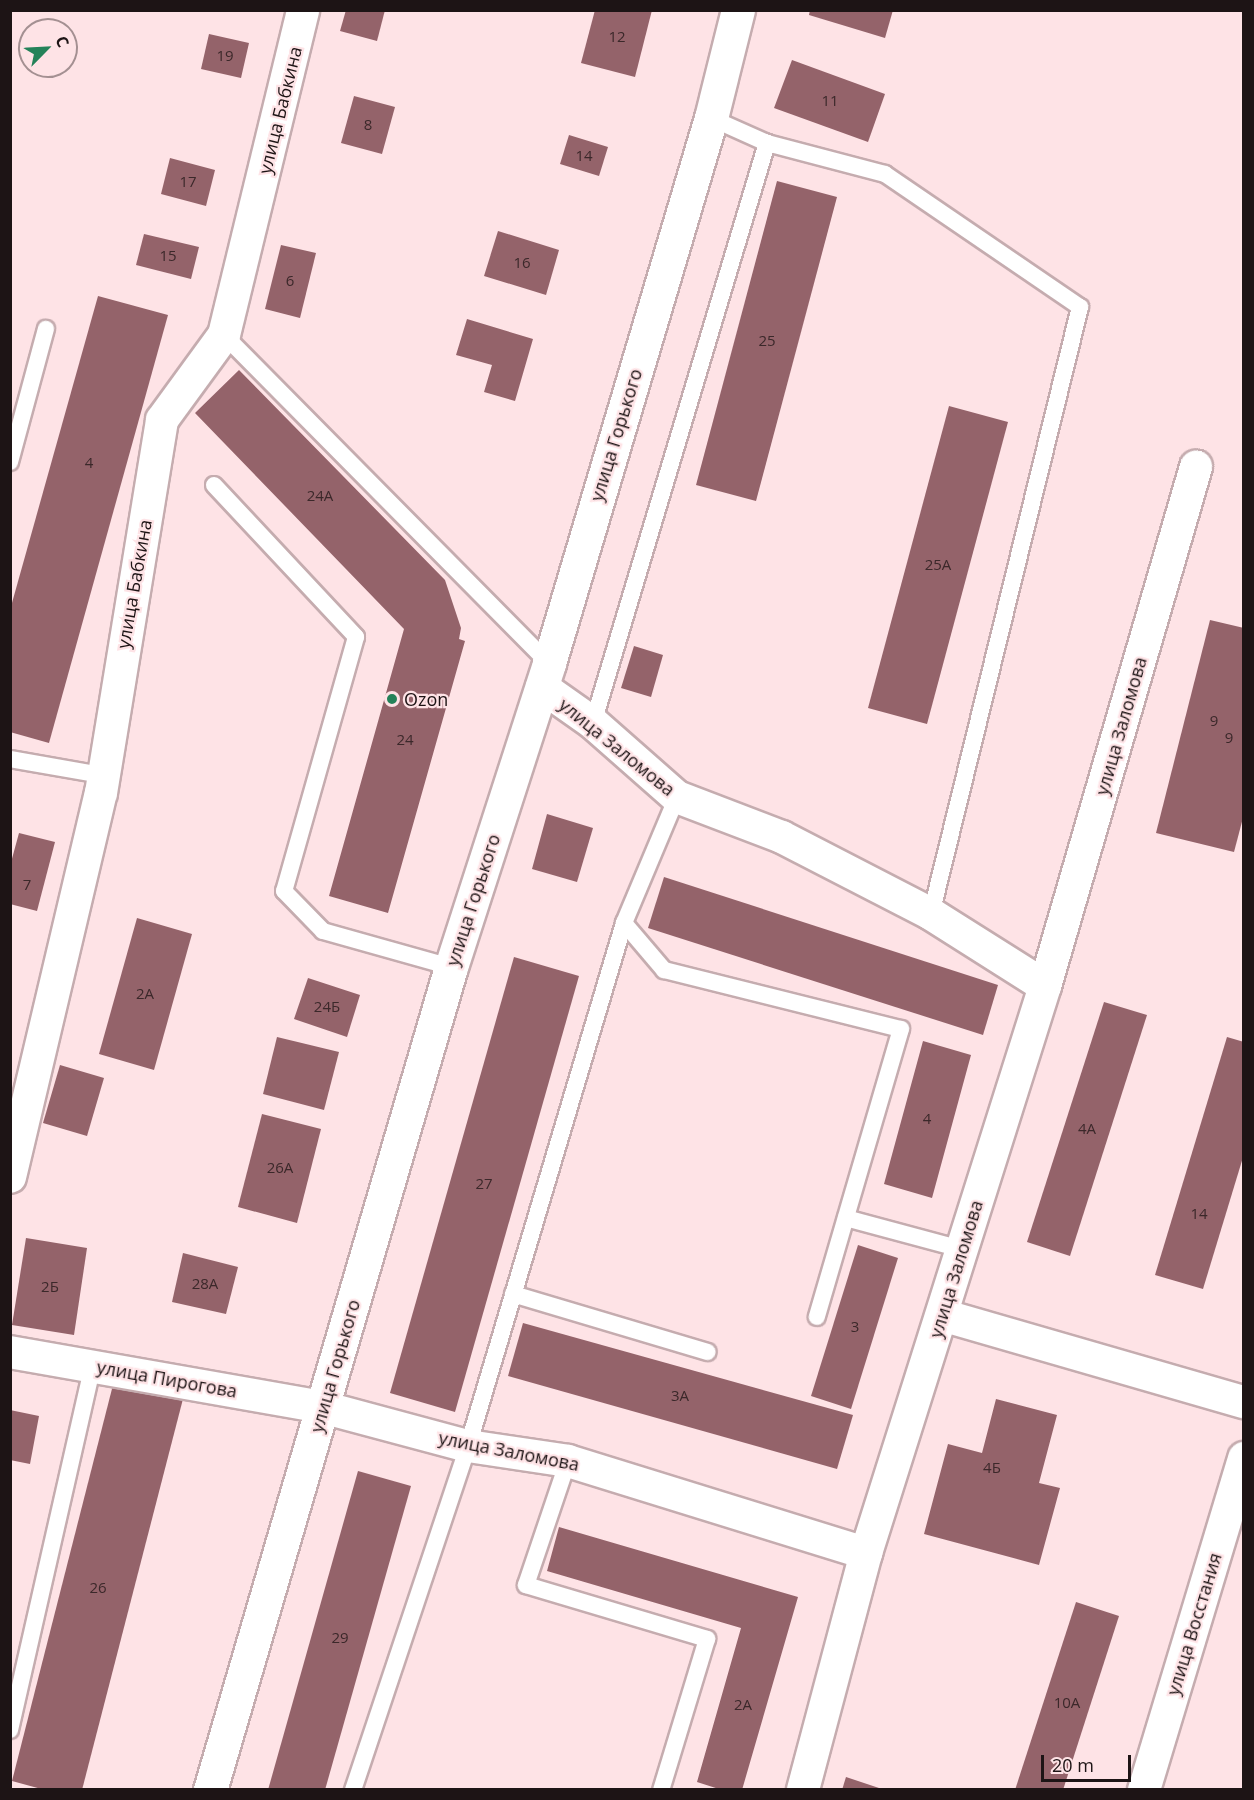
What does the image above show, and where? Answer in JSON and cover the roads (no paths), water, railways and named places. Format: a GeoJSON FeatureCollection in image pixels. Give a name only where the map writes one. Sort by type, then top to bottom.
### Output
{"type":"FeatureCollection","features":[{"type":"Feature","properties":{"kind":"street","name":"улица Бабкина"},"geometry":{"type":"LineString","coordinates":[[10,1177],[101,793],[101,775],[162,420],[224,335],[303,10]]}},
{"type":"Feature","properties":{"kind":"street","name":"улица Горького"},"geometry":{"type":"LineString","coordinates":[[210,1790],[451,967],[545,675],[711,118],[738,10]]}},
{"type":"Feature","properties":{"kind":"street","name":"улица Заломова"},"geometry":{"type":"LineString","coordinates":[[803,1790],[866,1553],[1045,986],[1196,467]]}},
{"type":"Feature","properties":{"kind":"street","name":"улица Заломова"},"geometry":{"type":"LineString","coordinates":[[545,675],[593,723],[677,797],[782,837],[931,914],[1045,986]]}},
{"type":"Feature","properties":{"kind":"street"},"geometry":{"type":"LineString","coordinates":[[942,1315],[1244,1402]]}},
{"type":"Feature","properties":{"kind":"street","name":"улица Пирогова"},"geometry":{"type":"LineString","coordinates":[[10,1352],[322,1407]]}},
{"type":"Feature","properties":{"kind":"street","name":"улица Заломова"},"geometry":{"type":"LineString","coordinates":[[322,1407],[468,1446],[568,1461],[866,1553]]}},
{"type":"Feature","properties":{"kind":"street","name":"улица Восстания"},"geometry":{"type":"LineString","coordinates":[[1144,1790],[1244,1458]]}},
{"type":"Feature","properties":{"kind":"lane"},"geometry":{"type":"LineString","coordinates":[[711,118],[767,143],[885,174],[1080,307],[931,914]]}},
{"type":"Feature","properties":{"kind":"lane"},"geometry":{"type":"LineString","coordinates":[[593,723],[767,143]]}},
{"type":"Feature","properties":{"kind":"lane"},"geometry":{"type":"LineString","coordinates":[[10,462],[46,330]]}},
{"type":"Feature","properties":{"kind":"lane"},"geometry":{"type":"LineString","coordinates":[[224,335],[545,675]]}},
{"type":"Feature","properties":{"kind":"lane"},"geometry":{"type":"LineString","coordinates":[[214,485],[356,638],[284,891],[323,931],[451,967]]}},
{"type":"Feature","properties":{"kind":"lane"},"geometry":{"type":"LineString","coordinates":[[10,759],[101,775]]}},
{"type":"Feature","properties":{"kind":"lane"},"geometry":{"type":"LineString","coordinates":[[353,1790],[468,1446],[624,923],[677,797]]}},
{"type":"Feature","properties":{"kind":"lane"},"geometry":{"type":"LineString","coordinates":[[624,923],[664,970],[902,1029],[817,1317]]}},
{"type":"Feature","properties":{"kind":"lane"},"geometry":{"type":"LineString","coordinates":[[846,1218],[961,1250]]}},
{"type":"Feature","properties":{"kind":"lane"},"geometry":{"type":"LineString","coordinates":[[513,1294],[708,1352]]}},
{"type":"Feature","properties":{"kind":"lane"},"geometry":{"type":"LineString","coordinates":[[10,1730],[93,1366]]}},
{"type":"Feature","properties":{"kind":"lane"},"geometry":{"type":"LineString","coordinates":[[568,1461],[526,1585],[707,1639],[661,1790]]}},
{"type":"Feature","properties":{"kind":"place","name":"Ozon"},"geometry":{"type":"Point","coordinates":[392,699]}}]}
